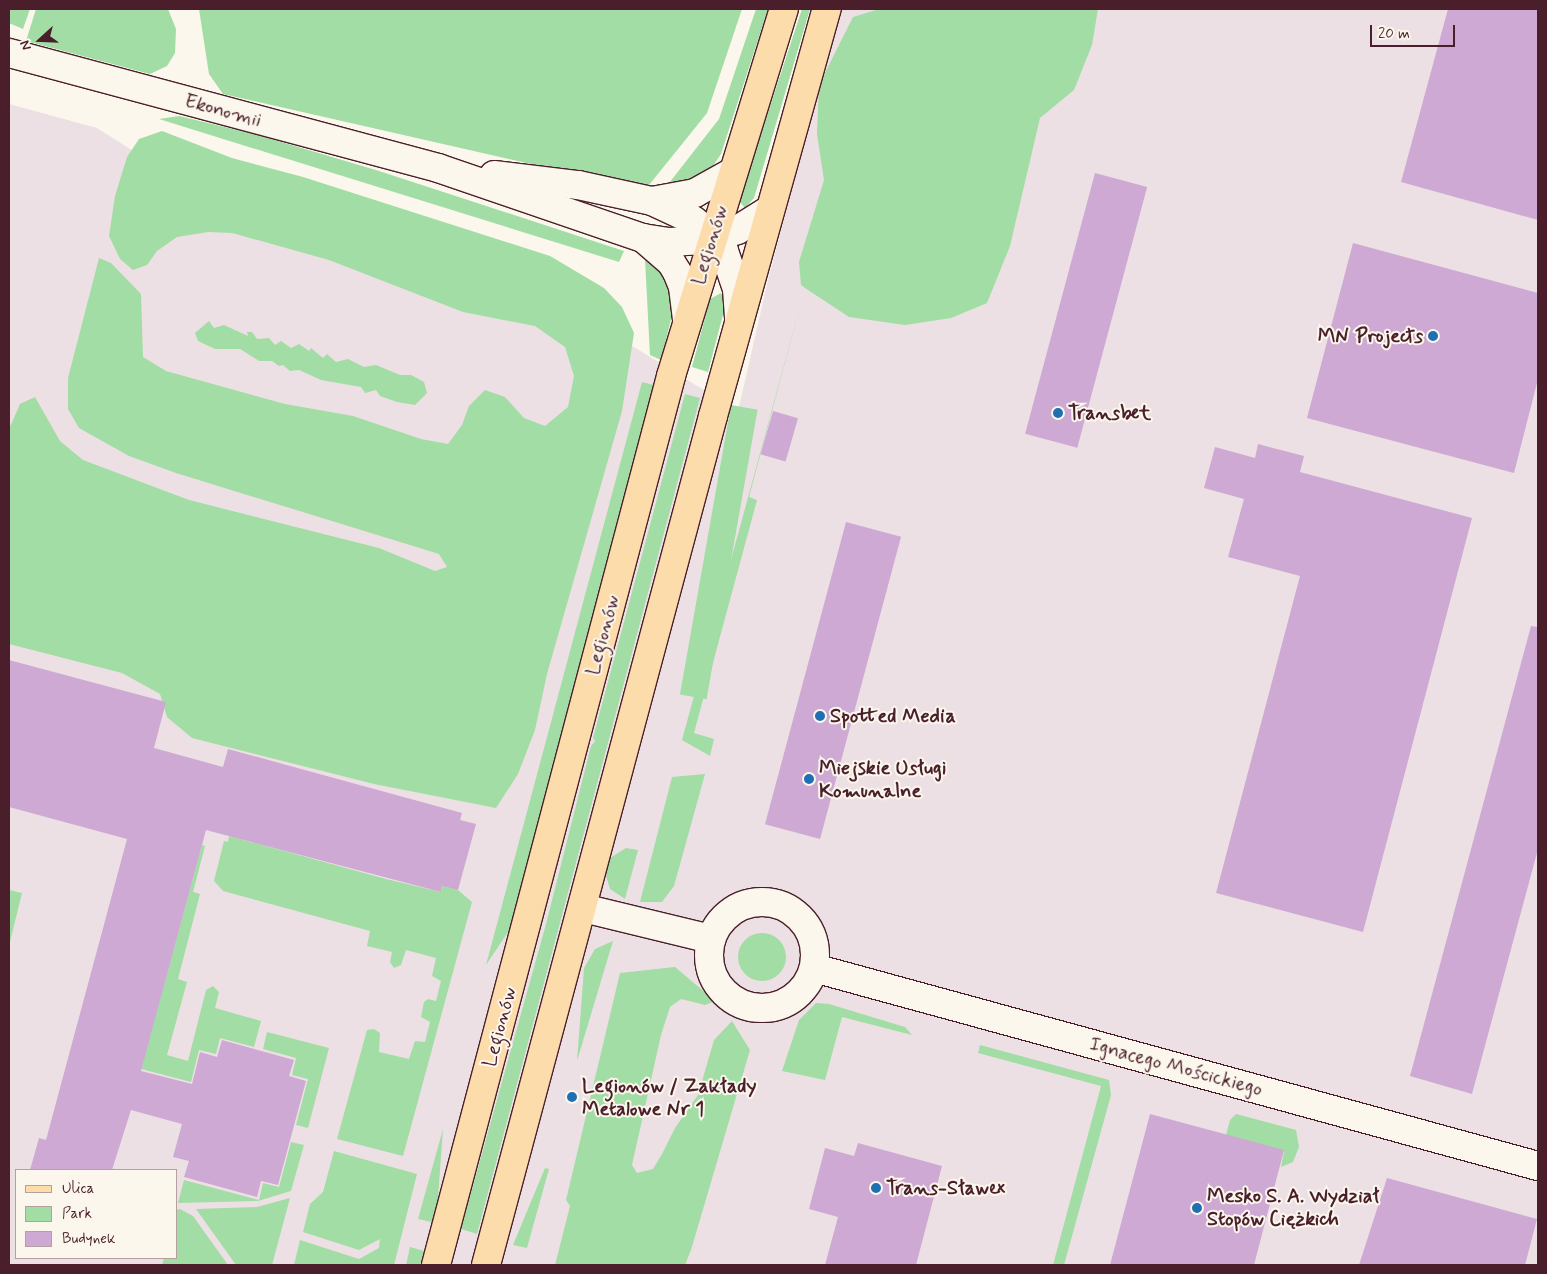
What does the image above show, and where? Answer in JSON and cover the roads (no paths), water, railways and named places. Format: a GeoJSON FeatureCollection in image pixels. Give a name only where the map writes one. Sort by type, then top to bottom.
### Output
{"type":"FeatureCollection","features":[{"type":"Feature","properties":{"kind":"main road","name":"Legionów"},"geometry":{"type":"LineString","coordinates":[[436,1265],[686,322],[714,237],[731,173],[784,9]]}},
{"type":"Feature","properties":{"kind":"main road"},"geometry":{"type":"LineString","coordinates":[[486,1265],[739,320],[827,9]]}},
{"type":"Feature","properties":{"kind":"street","name":"Ekonomii"},"geometry":{"type":"LineString","coordinates":[[9,53],[438,168],[643,238],[686,242],[714,237],[737,230],[770,210]]}},
{"type":"Feature","properties":{"kind":"street","name":"Ekonomii"},"geometry":{"type":"LineString","coordinates":[[438,168],[578,185],[652,200],[693,220],[714,237],[732,272],[739,320]]}},
{"type":"Feature","properties":{"kind":"street","name":"Ekonomii"},"geometry":{"type":"LineString","coordinates":[[652,200],[695,194],[731,173]]}},
{"type":"Feature","properties":{"kind":"street","name":"Ekonomii"},"geometry":{"type":"LineString","coordinates":[[643,238],[671,262],[682,287],[686,322]]}},
{"type":"Feature","properties":{"kind":"street"},"geometry":{"type":"LineString","coordinates":[[758,902],[774,903],[801,919],[810,932],[815,950],[814,968],[805,987],[790,1001],[761,1009],[744,1006],[727,995],[714,979],[709,959],[711,939],[729,913],[758,902]]}},
{"type":"Feature","properties":{"kind":"street"},"geometry":{"type":"LineString","coordinates":[[583,908],[711,939]]}},
{"type":"Feature","properties":{"kind":"street","name":"Ignacego Mościckiego"},"geometry":{"type":"LineString","coordinates":[[814,968],[1538,1166]]}},
{"type":"Feature","properties":{"kind":"place","name":"MN Projects"},"geometry":{"type":"Point","coordinates":[1433,336]}},
{"type":"Feature","properties":{"kind":"place","name":"Transbet"},"geometry":{"type":"Point","coordinates":[1058,413]}},
{"type":"Feature","properties":{"kind":"place","name":"Spotted Media"},"geometry":{"type":"Point","coordinates":[820,716]}},
{"type":"Feature","properties":{"kind":"place","name":"Miejskie Usługi Komunalne"},"geometry":{"type":"Point","coordinates":[809,779]}},
{"type":"Feature","properties":{"kind":"place","name":"Legionów / Zakłady Metalowe Nr 1"},"geometry":{"type":"Point","coordinates":[572,1097]}},
{"type":"Feature","properties":{"kind":"place","name":"Trans-Sławex"},"geometry":{"type":"Point","coordinates":[876,1188]}},
{"type":"Feature","properties":{"kind":"place","name":"Mesko S. A. Wydział Stopów Ciężkich"},"geometry":{"type":"Point","coordinates":[1197,1208]}}]}
